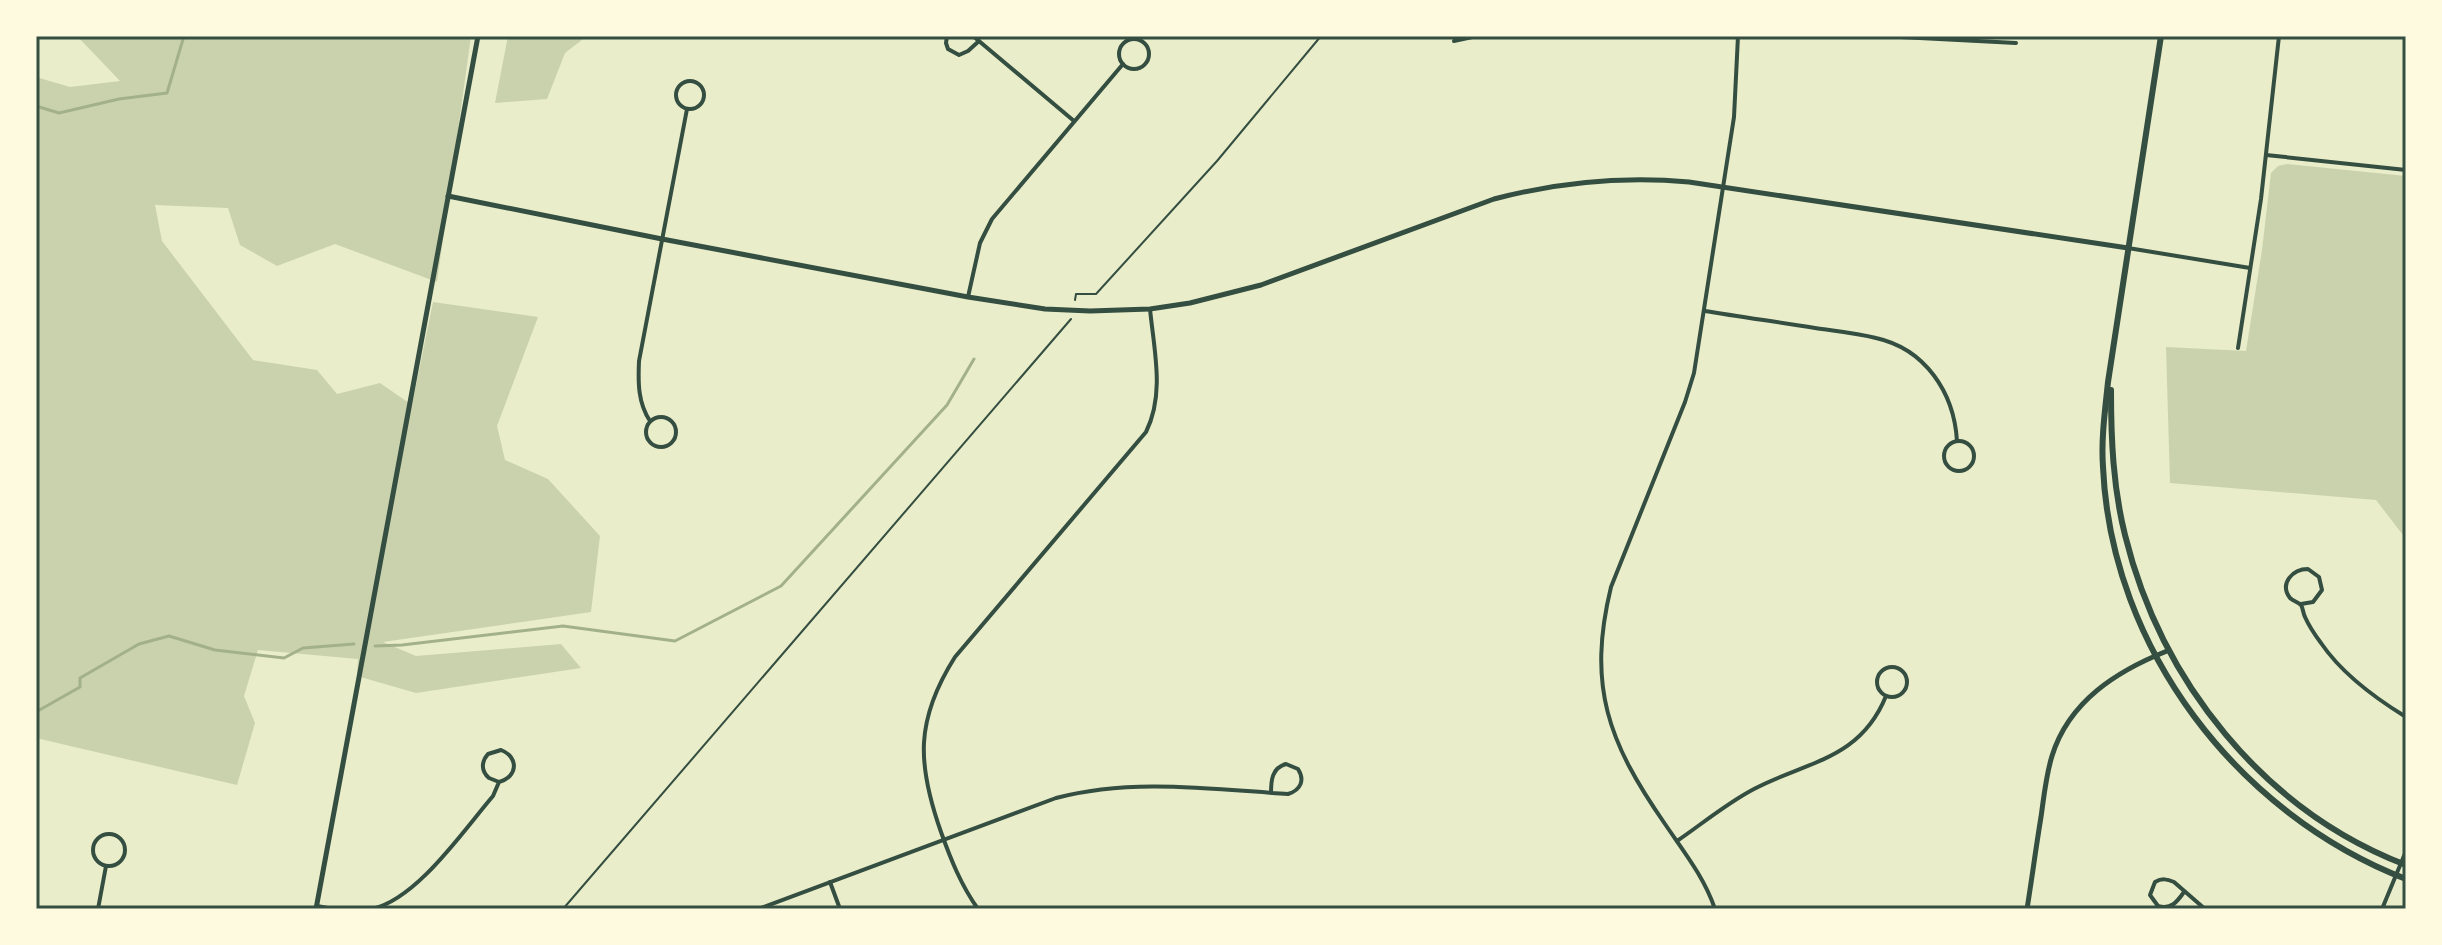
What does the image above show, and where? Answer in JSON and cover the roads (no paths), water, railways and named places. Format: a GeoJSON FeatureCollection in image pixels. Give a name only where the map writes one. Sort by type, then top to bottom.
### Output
{"type":"FeatureCollection","features":[{"type":"Feature","properties":{"kind":"main road"},"geometry":{"type":"LineString","coordinates":[[2161,36],[2102,432],[2106,501],[2121,572],[2135,615],[2154,656],[2223,752],[2266,794],[2320,836],[2406,879]]}},
{"type":"Feature","properties":{"kind":"main road"},"geometry":{"type":"LineString","coordinates":[[2111,362],[2113,468],[2120,512],[2139,581],[2167,651],[2217,725],[2275,784],[2331,827],[2403,864]]}},
{"type":"Feature","properties":{"kind":"street"},"geometry":{"type":"LineString","coordinates":[[333,909],[317,908],[478,36]]}},
{"type":"Feature","properties":{"kind":"street"},"geometry":{"type":"LineString","coordinates":[[947,36],[948,49],[959,55],[979,41]]}},
{"type":"Feature","properties":{"kind":"street"},"geometry":{"type":"LineString","coordinates":[[973,36],[1074,121]]}},
{"type":"Feature","properties":{"kind":"street"},"geometry":{"type":"LineString","coordinates":[[1454,41],[1477,36]]}},
{"type":"Feature","properties":{"kind":"street"},"geometry":{"type":"LineString","coordinates":[[1715,909],[1701,876],[1636,782],[1614,736],[1603,687],[1602,636],[1605,611],[1619,565],[1694,373],[1734,117],[1738,36]]}},
{"type":"Feature","properties":{"kind":"street"},"geometry":{"type":"LineString","coordinates":[[1881,36],[2016,43]]}},
{"type":"Feature","properties":{"kind":"street"},"geometry":{"type":"LineString","coordinates":[[2238,348],[2266,155],[2279,36]]}},
{"type":"Feature","properties":{"kind":"street"},"geometry":{"type":"LineString","coordinates":[[1125,42],[1143,42],[1149,53],[1146,63],[1136,69],[1123,64],[1119,53],[1125,42]]}},
{"type":"Feature","properties":{"kind":"street"},"geometry":{"type":"LineString","coordinates":[[968,297],[980,243],[992,219],[1123,64]]}},
{"type":"Feature","properties":{"kind":"street"},"geometry":{"type":"LineString","coordinates":[[686,81],[695,81],[702,87],[704,99],[697,108],[687,109],[678,102],[677,89],[686,81]]}},
{"type":"Feature","properties":{"kind":"street"},"geometry":{"type":"LineString","coordinates":[[650,421],[643,410],[639,392],[639,361],[687,109]]}},
{"type":"Feature","properties":{"kind":"street"},"geometry":{"type":"LineString","coordinates":[[2266,155],[2406,170]]}},
{"type":"Feature","properties":{"kind":"street"},"geometry":{"type":"LineString","coordinates":[[448,196],[968,297],[1057,310],[1150,309],[1190,303],[1261,285],[1494,199],[1526,190],[1624,179],[1656,179],[1724,188],[2250,268]]}},
{"type":"Feature","properties":{"kind":"street"},"geometry":{"type":"LineString","coordinates":[[978,909],[956,873],[929,797],[924,772],[925,731],[934,695],[955,657],[1146,432],[1152,419],[1157,391],[1150,309]]}},
{"type":"Feature","properties":{"kind":"street"},"geometry":{"type":"LineString","coordinates":[[1705,311],[1876,338],[1905,349],[1920,359],[1940,383],[1953,411],[1957,441]]}},
{"type":"Feature","properties":{"kind":"street"},"geometry":{"type":"LineString","coordinates":[[660,417],[670,419],[676,427],[674,442],[660,448],[650,443],[646,429],[650,421],[660,417]]}},
{"type":"Feature","properties":{"kind":"street"},"geometry":{"type":"LineString","coordinates":[[1957,441],[1969,445],[1974,457],[1967,469],[1958,471],[1949,468],[1943,456],[1948,445],[1957,441]]}},
{"type":"Feature","properties":{"kind":"street"},"geometry":{"type":"LineString","coordinates":[[2301,604],[2313,602],[2322,590],[2319,577],[2308,569],[2297,570],[2287,580],[2289,596],[2301,604],[2306,619],[2323,646],[2341,666],[2361,685],[2406,717]]}},
{"type":"Feature","properties":{"kind":"street"},"geometry":{"type":"LineString","coordinates":[[2027,909],[2048,772],[2061,734],[2082,703],[2097,689],[2125,670],[2167,651]]}},
{"type":"Feature","properties":{"kind":"street"},"geometry":{"type":"LineString","coordinates":[[1887,667],[1897,667],[1905,674],[1906,687],[1899,695],[1886,696],[1878,687],[1878,675],[1887,667]]}},
{"type":"Feature","properties":{"kind":"street"},"geometry":{"type":"LineString","coordinates":[[1677,841],[1749,791],[1840,752],[1865,731],[1886,696]]}},
{"type":"Feature","properties":{"kind":"street"},"geometry":{"type":"LineString","coordinates":[[501,750],[511,755],[514,765],[512,774],[499,782],[485,774],[483,761],[488,754],[501,750]]}},
{"type":"Feature","properties":{"kind":"street"},"geometry":{"type":"LineString","coordinates":[[758,909],[1056,798],[1106,787],[1132,786],[1288,794],[1297,789],[1302,777],[1298,769],[1286,764],[1278,767],[1273,775],[1271,793]]}},
{"type":"Feature","properties":{"kind":"street"},"geometry":{"type":"LineString","coordinates":[[372,909],[391,903],[417,884],[493,796],[499,782]]}},
{"type":"Feature","properties":{"kind":"street"},"geometry":{"type":"LineString","coordinates":[[102,836],[115,836],[122,842],[124,853],[116,864],[106,866],[96,860],[94,844],[102,836]]}},
{"type":"Feature","properties":{"kind":"street"},"geometry":{"type":"LineString","coordinates":[[2382,909],[2406,851]]}},
{"type":"Feature","properties":{"kind":"street"},"geometry":{"type":"LineString","coordinates":[[98,909],[106,866]]}},
{"type":"Feature","properties":{"kind":"street"},"geometry":{"type":"LineString","coordinates":[[2184,892],[2166,908],[2154,903],[2150,895],[2153,885],[2163,879],[2174,882],[2205,909]]}},
{"type":"Feature","properties":{"kind":"street"},"geometry":{"type":"LineString","coordinates":[[830,882],[840,909]]}},
{"type":"Feature","properties":{"kind":"waterway"},"geometry":{"type":"LineString","coordinates":[[36,106],[59,113],[119,99],[167,93],[184,36]]}},
{"type":"Feature","properties":{"kind":"waterway"},"geometry":{"type":"LineString","coordinates":[[375,646],[563,626],[675,641],[781,586],[947,405],[974,359]]}},
{"type":"Feature","properties":{"kind":"waterway"},"geometry":{"type":"LineString","coordinates":[[36,712],[80,687],[80,678],[139,644],[169,636],[215,650],[284,658],[303,648],[354,644]]}}]}
